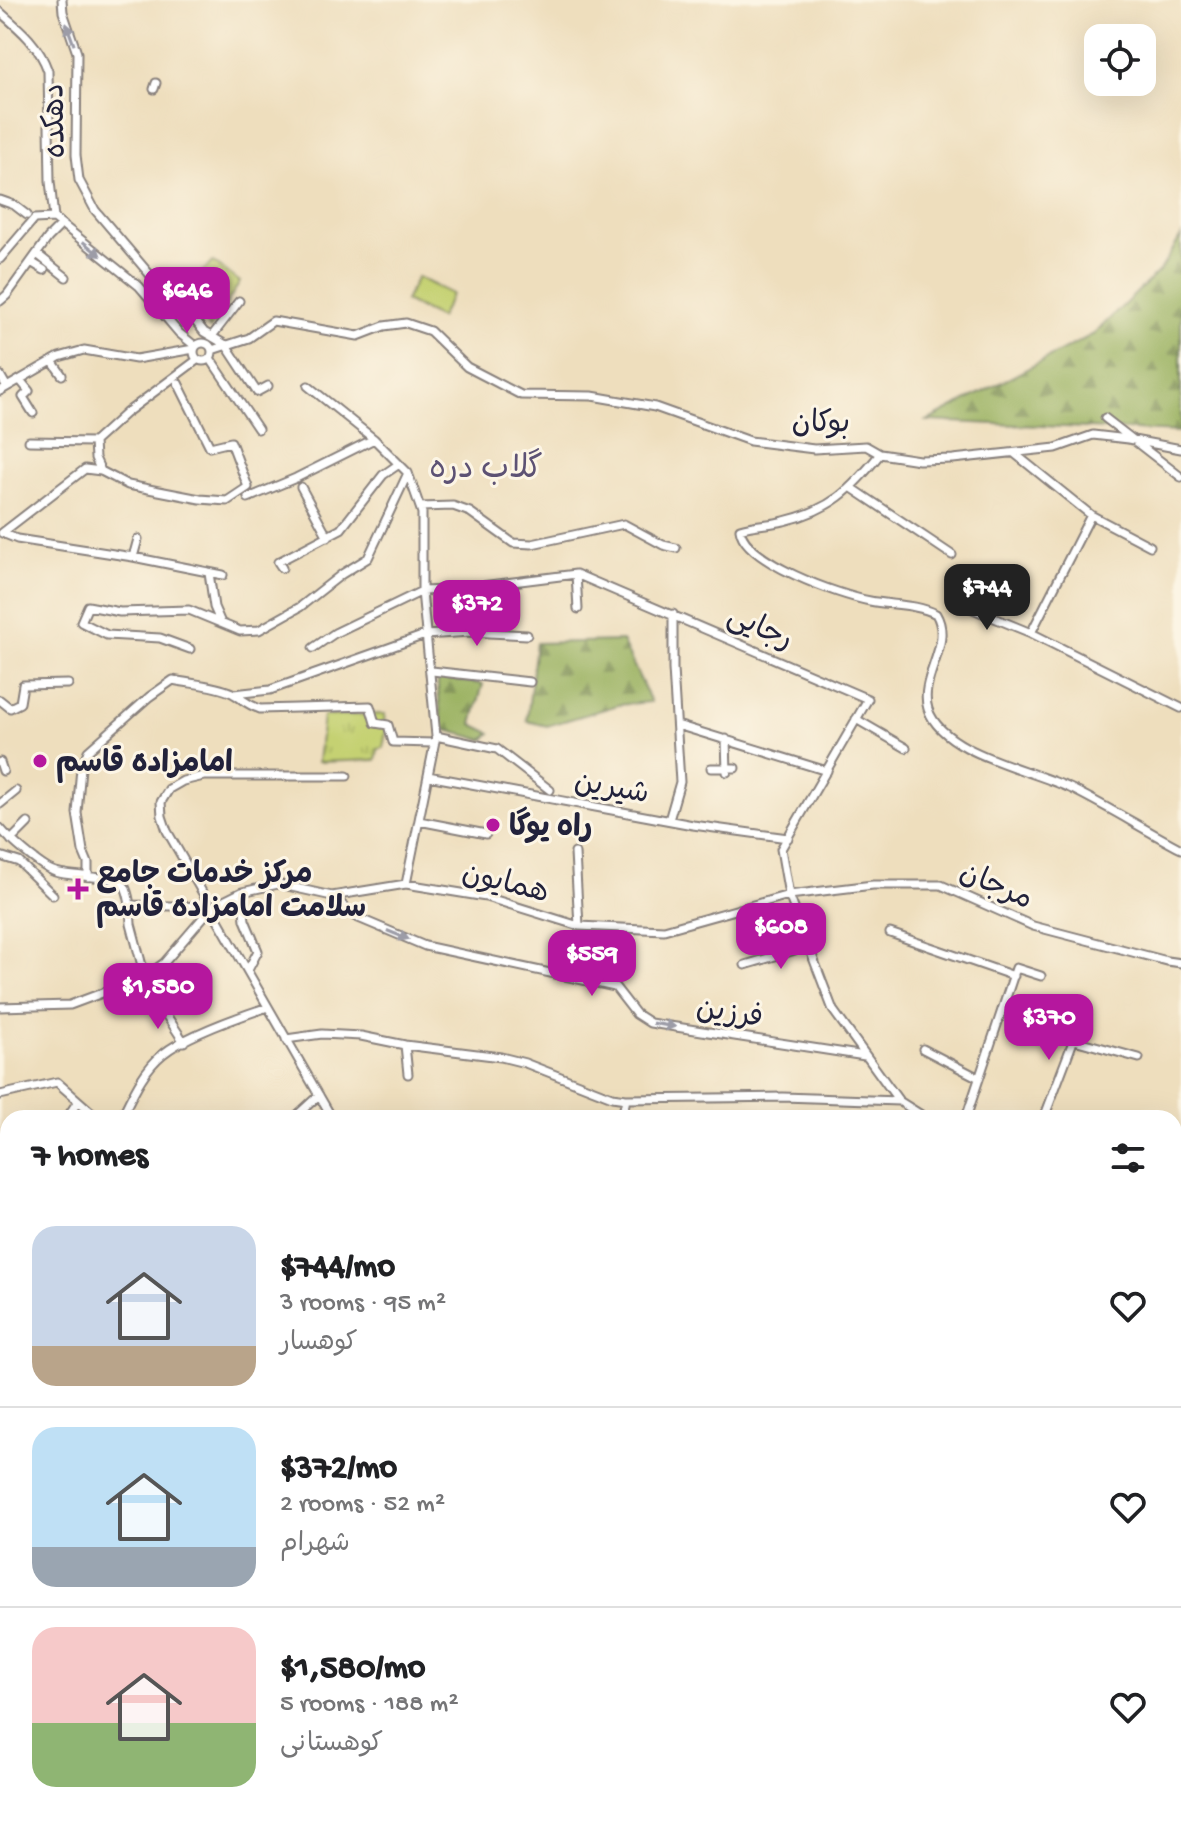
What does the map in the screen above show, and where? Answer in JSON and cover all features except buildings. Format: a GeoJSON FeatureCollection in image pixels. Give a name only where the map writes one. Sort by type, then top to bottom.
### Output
{"type":"FeatureCollection","features":[{"type":"Feature","properties":{"kind":"street","name":"دهکده"},"geometry":{"type":"LineString","coordinates":[[62,0],[77,53],[76,155],[79,180],[95,210],[152,277],[158,309],[194,348]]}},
{"type":"Feature","properties":{"kind":"street"},"geometry":{"type":"LineString","coordinates":[[0,12],[29,37],[43,57],[48,71],[50,181],[54,218],[139,286],[158,309]]}},
{"type":"Feature","properties":{"kind":"street"},"geometry":{"type":"LineString","coordinates":[[2,204],[30,217],[54,218]]}},
{"type":"Feature","properties":{"kind":"street"},"geometry":{"type":"LineString","coordinates":[[0,259],[30,217]]}},
{"type":"Feature","properties":{"kind":"street"},"geometry":{"type":"LineString","coordinates":[[0,301],[61,225]]}},
{"type":"Feature","properties":{"kind":"street"},"geometry":{"type":"LineString","coordinates":[[37,254],[66,277]]}},
{"type":"Feature","properties":{"kind":"street"},"geometry":{"type":"LineString","coordinates":[[31,262],[44,270]]}},
{"type":"Feature","properties":{"kind":"street"},"geometry":{"type":"LineString","coordinates":[[174,294],[204,332],[226,345],[257,392],[268,386]]}},
{"type":"Feature","properties":{"kind":"street"},"geometry":{"type":"LineString","coordinates":[[212,336],[239,301]]}},
{"type":"Feature","properties":{"kind":"street","name":"بوکان"},"geometry":{"type":"LineString","coordinates":[[197,360],[205,361],[226,345],[249,338],[273,321],[358,336],[384,326],[406,323],[430,331],[467,367],[521,395],[592,396],[655,407],[750,441],[814,449],[866,446],[880,454],[852,488],[805,516],[745,527],[740,532],[752,551],[824,586],[866,601],[936,614],[941,622],[942,637],[928,688],[927,707],[938,727],[983,757],[1071,788],[1181,849]]}},
{"type":"Feature","properties":{"kind":"street"},"geometry":{"type":"LineString","coordinates":[[0,375],[3,389],[52,361],[84,350],[136,359],[194,348],[204,343],[258,429]]}},
{"type":"Feature","properties":{"kind":"street"},"geometry":{"type":"LineString","coordinates":[[29,441],[94,442],[126,413],[197,360],[194,348]]}},
{"type":"Feature","properties":{"kind":"street"},"geometry":{"type":"LineString","coordinates":[[52,361],[62,375]]}},
{"type":"Feature","properties":{"kind":"street"},"geometry":{"type":"LineString","coordinates":[[20,380],[29,391],[23,397],[33,413]]}},
{"type":"Feature","properties":{"kind":"street"},"geometry":{"type":"LineString","coordinates":[[178,383],[210,447],[231,442],[248,487],[227,501],[139,488],[113,479],[101,471],[85,469],[2,533],[17,539],[223,575]]}},
{"type":"Feature","properties":{"kind":"street"},"geometry":{"type":"LineString","coordinates":[[308,386],[374,439],[408,473],[420,507],[422,591],[425,635],[432,671],[435,739],[406,884]]}},
{"type":"Feature","properties":{"kind":"street"},"geometry":{"type":"LineString","coordinates":[[1105,418],[1128,439],[1181,477]]}},
{"type":"Feature","properties":{"kind":"street"},"geometry":{"type":"LineString","coordinates":[[880,454],[919,460],[1014,453],[1056,448],[1093,435],[1181,449]]}},
{"type":"Feature","properties":{"kind":"street"},"geometry":{"type":"LineString","coordinates":[[248,498],[374,439]]}},
{"type":"Feature","properties":{"kind":"street"},"geometry":{"type":"LineString","coordinates":[[94,442],[95,458],[101,471]]}},
{"type":"Feature","properties":{"kind":"street"},"geometry":{"type":"LineString","coordinates":[[1014,453],[1091,515],[1150,546]]}},
{"type":"Feature","properties":{"kind":"street"},"geometry":{"type":"LineString","coordinates":[[282,568],[278,562],[341,529],[383,475],[399,464]]}},
{"type":"Feature","properties":{"kind":"street"},"geometry":{"type":"LineString","coordinates":[[190,649],[160,638],[107,635],[81,622],[88,606],[120,612],[189,610],[240,631],[259,630],[300,607],[368,558],[408,473]]}},
{"type":"Feature","properties":{"kind":"street"},"geometry":{"type":"LineString","coordinates":[[301,487],[328,537]]}},
{"type":"Feature","properties":{"kind":"street"},"geometry":{"type":"LineString","coordinates":[[852,488],[952,555]]}},
{"type":"Feature","properties":{"kind":"street"},"geometry":{"type":"LineString","coordinates":[[420,507],[453,506],[470,512],[513,543],[532,544],[624,524],[663,545],[676,548]]}},
{"type":"Feature","properties":{"kind":"street"},"geometry":{"type":"LineString","coordinates":[[1031,633],[1091,515]]}},
{"type":"Feature","properties":{"kind":"street"},"geometry":{"type":"LineString","coordinates":[[133,557],[138,539]]}},
{"type":"Feature","properties":{"kind":"street"},"geometry":{"type":"LineString","coordinates":[[209,573],[214,607],[221,623]]}},
{"type":"Feature","properties":{"kind":"street"},"geometry":{"type":"LineString","coordinates":[[576,574],[578,609]]}},
{"type":"Feature","properties":{"kind":"street","name":"رجایی"},"geometry":{"type":"LineString","coordinates":[[422,591],[576,574],[868,699],[856,719]]}},
{"type":"Feature","properties":{"kind":"street"},"geometry":{"type":"LineString","coordinates":[[313,648],[335,633],[422,591]]}},
{"type":"Feature","properties":{"kind":"street"},"geometry":{"type":"LineString","coordinates":[[953,601],[1031,633],[1181,708]]}},
{"type":"Feature","properties":{"kind":"street"},"geometry":{"type":"LineString","coordinates":[[669,820],[679,786],[673,614]]}},
{"type":"Feature","properties":{"kind":"street"},"geometry":{"type":"LineString","coordinates":[[88,877],[77,813],[81,768],[88,751],[173,680],[234,694],[270,690],[425,635],[470,632],[527,635]]}},
{"type":"Feature","properties":{"kind":"street"},"geometry":{"type":"LineString","coordinates":[[432,671],[530,682]]}},
{"type":"Feature","properties":{"kind":"street"},"geometry":{"type":"LineString","coordinates":[[0,700],[10,708],[20,704],[23,685],[68,684]]}},
{"type":"Feature","properties":{"kind":"street"},"geometry":{"type":"LineString","coordinates":[[234,694],[244,704],[260,709],[370,706],[375,723],[388,725],[393,742],[435,739],[497,749],[550,790]]}},
{"type":"Feature","properties":{"kind":"street"},"geometry":{"type":"LineString","coordinates":[[906,748],[856,719],[781,849],[789,895],[833,1010],[899,1101],[912,1110]]}},
{"type":"Feature","properties":{"kind":"street"},"geometry":{"type":"LineString","coordinates":[[677,725],[827,771]]}},
{"type":"Feature","properties":{"kind":"street"},"geometry":{"type":"LineString","coordinates":[[711,768],[730,769],[726,739]]}},
{"type":"Feature","properties":{"kind":"street"},"geometry":{"type":"LineString","coordinates":[[0,762],[3,771]]}},
{"type":"Feature","properties":{"kind":"street"},"geometry":{"type":"LineString","coordinates":[[327,1110],[167,831],[161,802],[169,789],[183,781],[204,776],[347,776]]}},
{"type":"Feature","properties":{"kind":"street","name":"شیرین"},"geometry":{"type":"LineString","coordinates":[[428,776],[669,820],[788,838]]}},
{"type":"Feature","properties":{"kind":"street"},"geometry":{"type":"LineString","coordinates":[[0,804],[16,791]]}},
{"type":"Feature","properties":{"kind":"street"},"geometry":{"type":"LineString","coordinates":[[419,821],[486,834]]}},
{"type":"Feature","properties":{"kind":"street"},"geometry":{"type":"LineString","coordinates":[[11,840],[28,823]]}},
{"type":"Feature","properties":{"kind":"street"},"geometry":{"type":"LineString","coordinates":[[0,828],[50,870],[70,877],[116,879],[125,887],[145,977]]}},
{"type":"Feature","properties":{"kind":"street"},"geometry":{"type":"LineString","coordinates":[[19,862],[30,853]]}},
{"type":"Feature","properties":{"kind":"street"},"geometry":{"type":"LineString","coordinates":[[575,853],[579,926]]}},
{"type":"Feature","properties":{"kind":"street"},"geometry":{"type":"LineString","coordinates":[[0,856],[19,862],[53,895]]}},
{"type":"Feature","properties":{"kind":"street","name":"همایون"},"geometry":{"type":"LineString","coordinates":[[212,907],[242,892],[278,884],[332,896],[406,884],[486,897],[579,926],[664,930],[789,895]]}},
{"type":"Feature","properties":{"kind":"street","name":"مرجان"},"geometry":{"type":"LineString","coordinates":[[789,895],[873,885],[941,885],[1033,926],[1181,963]]}},
{"type":"Feature","properties":{"kind":"street"},"geometry":{"type":"LineString","coordinates":[[242,892],[245,920],[258,951],[248,970]]}},
{"type":"Feature","properties":{"kind":"street","name":"فرزین"},"geometry":{"type":"LineString","coordinates":[[332,896],[356,917],[425,946],[615,987],[636,1014],[650,1023],[865,1056]]}},
{"type":"Feature","properties":{"kind":"street"},"geometry":{"type":"LineString","coordinates":[[130,905],[212,907]]}},
{"type":"Feature","properties":{"kind":"street"},"geometry":{"type":"LineString","coordinates":[[0,1007],[70,1005],[145,977],[164,963],[212,907]]}},
{"type":"Feature","properties":{"kind":"street"},"geometry":{"type":"LineString","coordinates":[[890,933],[1014,976]]}},
{"type":"Feature","properties":{"kind":"street"},"geometry":{"type":"LineString","coordinates":[[745,965],[809,946]]}},
{"type":"Feature","properties":{"kind":"street"},"geometry":{"type":"LineString","coordinates":[[969,1110],[1018,968],[1041,976]]}},
{"type":"Feature","properties":{"kind":"street"},"geometry":{"type":"LineString","coordinates":[[159,1004],[184,1042]]}},
{"type":"Feature","properties":{"kind":"street"},"geometry":{"type":"LineString","coordinates":[[1047,1110],[1083,1015],[1053,1006]]}},
{"type":"Feature","properties":{"kind":"street"},"geometry":{"type":"LineString","coordinates":[[125,1110],[143,1078],[163,1054],[268,1007]]}},
{"type":"Feature","properties":{"kind":"street"},"geometry":{"type":"LineString","coordinates":[[286,1039],[322,1034],[361,1036],[501,1057],[525,1063],[612,1097],[626,1099],[783,1097],[899,1101]]}},
{"type":"Feature","properties":{"kind":"street"},"geometry":{"type":"LineString","coordinates":[[1074,1040],[1139,1058]]}},
{"type":"Feature","properties":{"kind":"street"},"geometry":{"type":"LineString","coordinates":[[405,1045],[408,1074]]}},
{"type":"Feature","properties":{"kind":"street"},"geometry":{"type":"LineString","coordinates":[[923,1049],[979,1078]]}},
{"type":"Feature","properties":{"kind":"street"},"geometry":{"type":"LineString","coordinates":[[0,1095],[52,1081],[89,1110]]}},
{"type":"Feature","properties":{"kind":"street"},"geometry":{"type":"LineString","coordinates":[[303,1110],[319,1095]]}},
{"type":"Feature","properties":{"kind":"street"},"geometry":{"type":"LineString","coordinates":[[624,1110],[626,1099]]}},
{"type":"Feature","properties":{"kind":"street"},"geometry":{"type":"LineString","coordinates":[[72,1110],[78,1101]]}},
{"type":"Feature","properties":{"kind":"green space"},"geometry":{"type":"Polygon","coordinates":[[[1181,236],[1181,432],[927,421],[1094,334],[1161,269],[1181,236]]]}},
{"type":"Feature","properties":{"kind":"green space"},"geometry":{"type":"Polygon","coordinates":[[[213,262],[240,282],[210,329],[180,292],[213,262]]]}},
{"type":"Feature","properties":{"kind":"green space"},"geometry":{"type":"Polygon","coordinates":[[[417,277],[452,294],[440,318],[405,301],[417,277]]]}},
{"type":"Feature","properties":{"kind":"green space"},"geometry":{"type":"Polygon","coordinates":[[[622,641],[651,702],[618,705],[547,726],[527,721],[536,643],[622,641]]]}},
{"type":"Feature","properties":{"kind":"green space"},"geometry":{"type":"Polygon","coordinates":[[[437,678],[483,684],[472,724],[491,733],[484,740],[442,729],[437,678]]]}},
{"type":"Feature","properties":{"kind":"green space"},"geometry":{"type":"Polygon","coordinates":[[[385,714],[387,726],[383,748],[378,749],[376,760],[318,762],[323,716],[385,714]]]}},
{"type":"Feature","properties":{"kind":"place","name":"امامزاده قاسم"},"geometry":{"type":"Point","coordinates":[40,761]}},
{"type":"Feature","properties":{"kind":"place","name":"راه یوگا"},"geometry":{"type":"Point","coordinates":[493,825]}},
{"type":"Feature","properties":{"kind":"place","name":"مرکز خدمات جامع سلامت امامزاده قاسم"},"geometry":{"type":"Point","coordinates":[78,889]}},
{"type":"Feature","properties":{"kind":"district","name":"گلاب دره"},"geometry":{"type":"Point","coordinates":[486,466]}}]}
